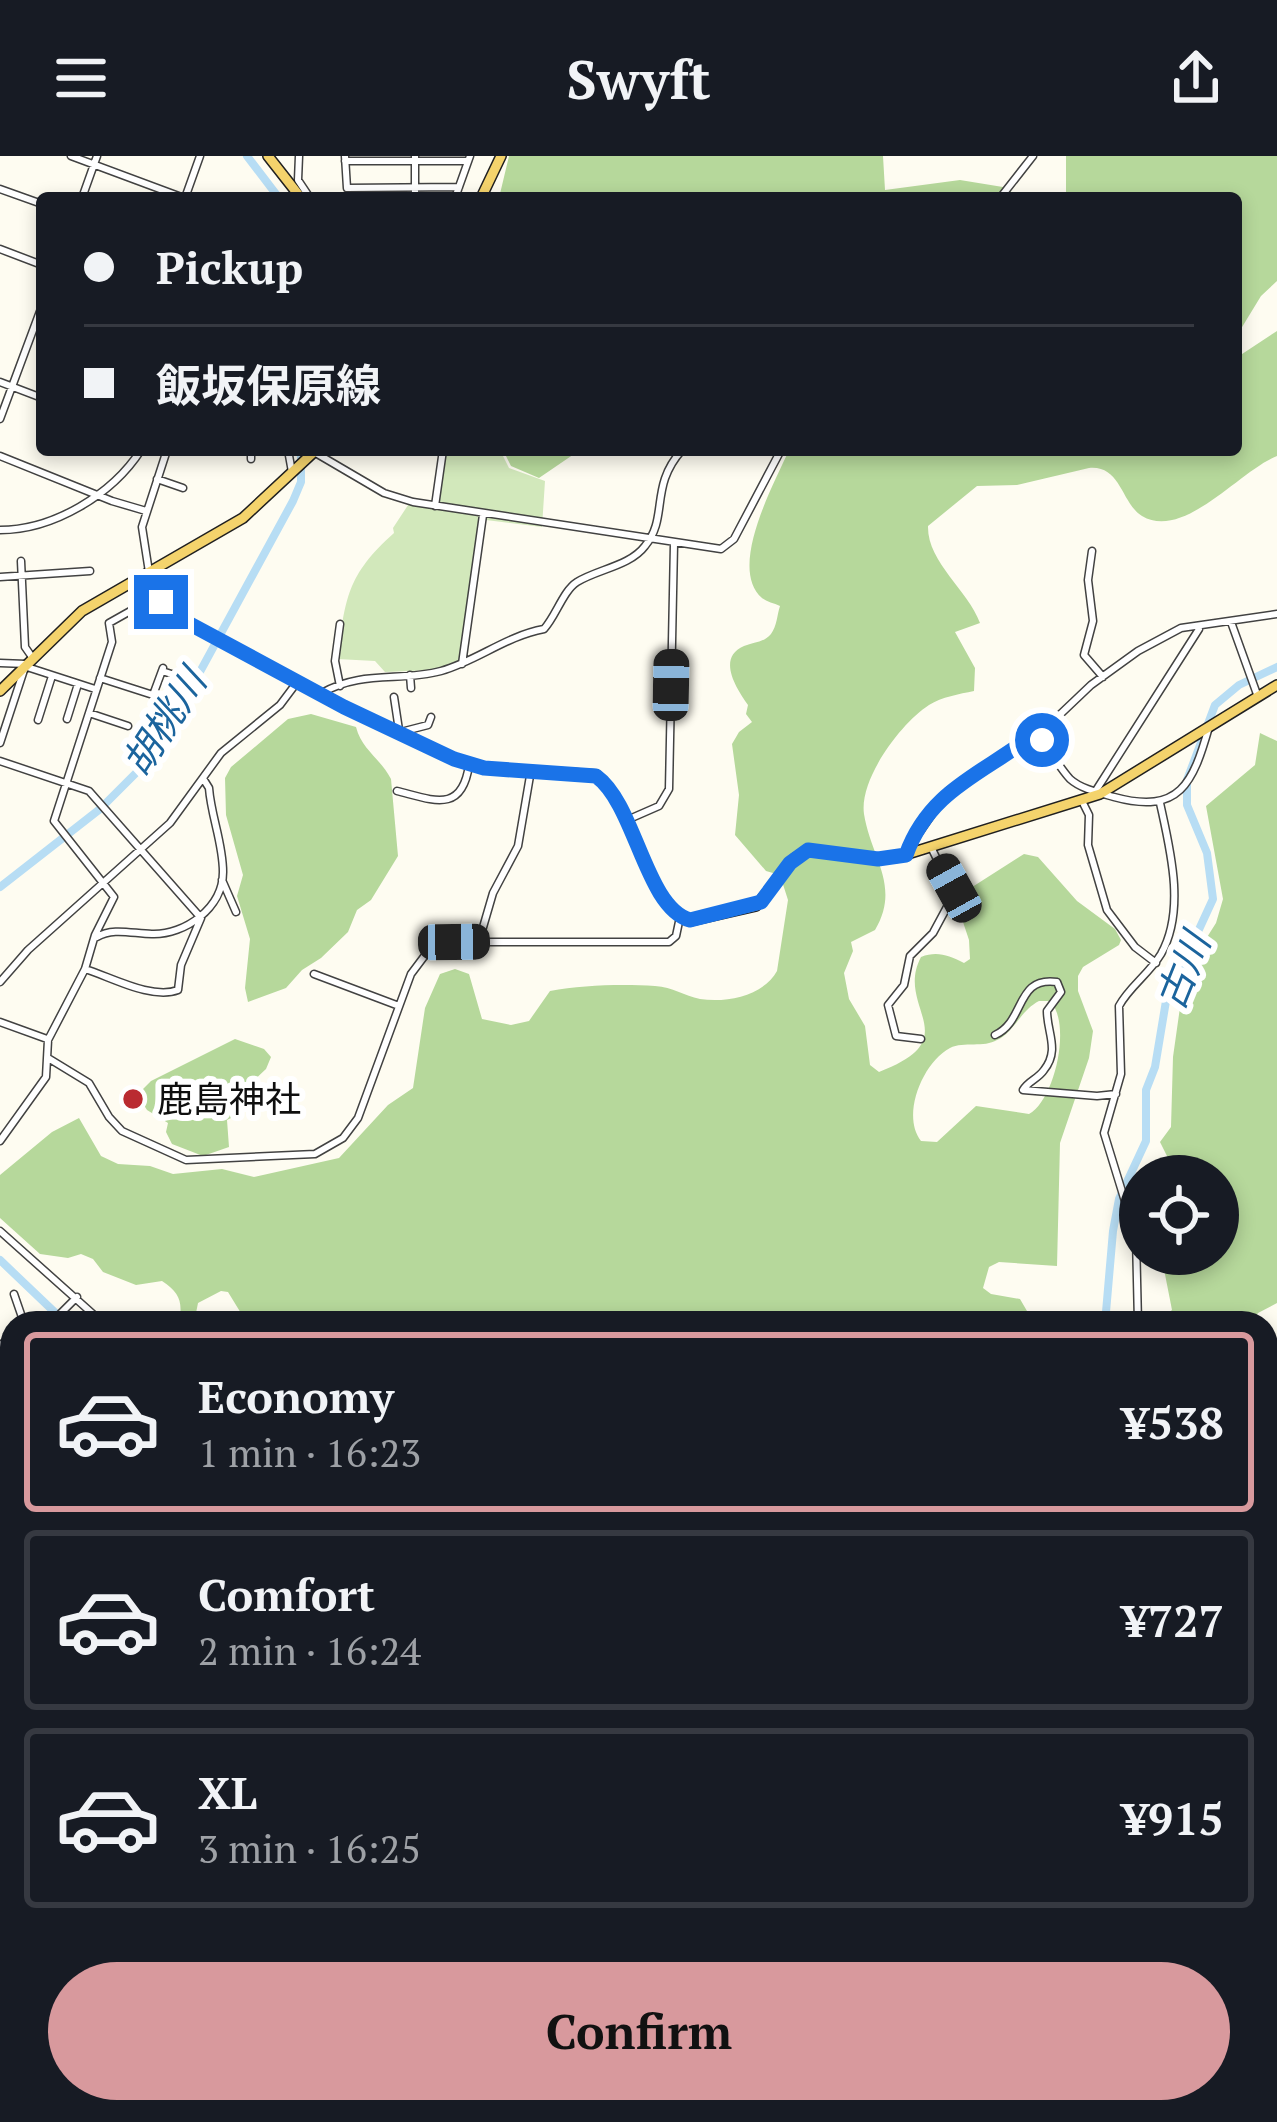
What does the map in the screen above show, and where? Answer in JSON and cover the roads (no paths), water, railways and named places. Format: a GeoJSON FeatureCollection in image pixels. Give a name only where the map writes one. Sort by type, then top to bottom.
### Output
{"type":"FeatureCollection","features":[{"type":"Feature","properties":{"kind":"main road"},"geometry":{"type":"LineString","coordinates":[[268,156],[294,181],[299,192]]}},
{"type":"Feature","properties":{"kind":"main road"},"geometry":{"type":"LineString","coordinates":[[484,192],[501,156]]}},
{"type":"Feature","properties":{"kind":"main road"},"geometry":{"type":"LineString","coordinates":[[0,691],[102,597],[243,518],[311,456]]}},
{"type":"Feature","properties":{"kind":"main road"},"geometry":{"type":"LineString","coordinates":[[149,572],[157,596],[173,615],[469,765],[596,776],[607,784],[670,909],[680,917],[700,920],[764,900],[790,863],[808,850],[878,859],[906,855],[1082,800],[1276,690]]}},
{"type":"Feature","properties":{"kind":"street"},"geometry":{"type":"LineString","coordinates":[[71,156],[96,160],[170,192]]}},
{"type":"Feature","properties":{"kind":"street"},"geometry":{"type":"LineString","coordinates":[[186,192],[200,156]]}},
{"type":"Feature","properties":{"kind":"street"},"geometry":{"type":"LineString","coordinates":[[299,156],[294,181],[304,192]]}},
{"type":"Feature","properties":{"kind":"street"},"geometry":{"type":"LineString","coordinates":[[1005,192],[1034,156]]}},
{"type":"Feature","properties":{"kind":"street"},"geometry":{"type":"LineString","coordinates":[[457,192],[459,187],[469,159],[345,158],[347,188],[459,187]]}},
{"type":"Feature","properties":{"kind":"street"},"geometry":{"type":"LineString","coordinates":[[415,158],[415,192]]}},
{"type":"Feature","properties":{"kind":"street"},"geometry":{"type":"LineString","coordinates":[[84,192],[96,160]]}},
{"type":"Feature","properties":{"kind":"street"},"geometry":{"type":"LineString","coordinates":[[0,189],[36,202]]}},
{"type":"Feature","properties":{"kind":"street"},"geometry":{"type":"LineString","coordinates":[[0,249],[36,263]]}},
{"type":"Feature","properties":{"kind":"street"},"geometry":{"type":"LineString","coordinates":[[0,419],[36,322]]}},
{"type":"Feature","properties":{"kind":"street"},"geometry":{"type":"LineString","coordinates":[[0,382],[36,396]]}},
{"type":"Feature","properties":{"kind":"street"},"geometry":{"type":"LineString","coordinates":[[0,456],[146,511]]}},
{"type":"Feature","properties":{"kind":"street"},"geometry":{"type":"LineString","coordinates":[[0,530],[34,528],[52,521],[124,471],[136,456]]}},
{"type":"Feature","properties":{"kind":"street"},"geometry":{"type":"LineString","coordinates":[[149,572],[142,534],[164,456]]}},
{"type":"Feature","properties":{"kind":"street"},"geometry":{"type":"LineString","coordinates":[[289,456],[293,475]]}},
{"type":"Feature","properties":{"kind":"street"},"geometry":{"type":"LineString","coordinates":[[323,456],[389,495],[435,507],[718,549],[728,545],[778,456]]}},
{"type":"Feature","properties":{"kind":"street"},"geometry":{"type":"LineString","coordinates":[[435,507],[442,456]]}},
{"type":"Feature","properties":{"kind":"street"},"geometry":{"type":"LineString","coordinates":[[321,694],[376,675],[437,672],[517,635],[544,628],[573,585],[633,556],[649,540],[658,522],[661,483],[678,456]]}},
{"type":"Feature","properties":{"kind":"street"},"geometry":{"type":"LineString","coordinates":[[157,479],[183,488]]}},
{"type":"Feature","properties":{"kind":"street"},"geometry":{"type":"LineString","coordinates":[[462,664],[483,515]]}},
{"type":"Feature","properties":{"kind":"street"},"geometry":{"type":"LineString","coordinates":[[627,820],[661,805],[669,789],[674,544]]}},
{"type":"Feature","properties":{"kind":"street"},"geometry":{"type":"LineString","coordinates":[[1092,551],[1088,580],[1093,621],[1084,656],[1103,677]]}},
{"type":"Feature","properties":{"kind":"street"},"geometry":{"type":"LineString","coordinates":[[0,743],[26,663],[21,561]]}},
{"type":"Feature","properties":{"kind":"street"},"geometry":{"type":"LineString","coordinates":[[0,577],[90,571]]}},
{"type":"Feature","properties":{"kind":"street"},"geometry":{"type":"LineString","coordinates":[[109,622],[157,596]]}},
{"type":"Feature","properties":{"kind":"street"},"geometry":{"type":"LineString","coordinates":[[0,1141],[45,1079],[48,1040],[85,969],[114,897],[54,823],[112,642],[102,597]]}},
{"type":"Feature","properties":{"kind":"street"},"geometry":{"type":"LineString","coordinates":[[906,855],[944,795],[1172,632],[1277,614]]}},
{"type":"Feature","properties":{"kind":"street"},"geometry":{"type":"LineString","coordinates":[[1231,622],[1258,697]]}},
{"type":"Feature","properties":{"kind":"street"},"geometry":{"type":"LineString","coordinates":[[340,625],[334,661],[340,686]]}},
{"type":"Feature","properties":{"kind":"street"},"geometry":{"type":"LineString","coordinates":[[1097,793],[1199,628]]}},
{"type":"Feature","properties":{"kind":"street"},"geometry":{"type":"LineString","coordinates":[[0,663],[26,663],[96,690]]}},
{"type":"Feature","properties":{"kind":"street"},"geometry":{"type":"LineString","coordinates":[[100,678],[153,695],[162,669],[184,678]]}},
{"type":"Feature","properties":{"kind":"street"},"geometry":{"type":"LineString","coordinates":[[410,675],[411,688]]}},
{"type":"Feature","properties":{"kind":"street"},"geometry":{"type":"LineString","coordinates":[[38,720],[52,676]]}},
{"type":"Feature","properties":{"kind":"street"},"geometry":{"type":"LineString","coordinates":[[0,982],[28,950],[180,812],[220,753],[280,705],[298,681]]}},
{"type":"Feature","properties":{"kind":"street"},"geometry":{"type":"LineString","coordinates":[[67,719],[78,684]]}},
{"type":"Feature","properties":{"kind":"street"},"geometry":{"type":"LineString","coordinates":[[394,697],[398,731],[428,725],[430,717]]}},
{"type":"Feature","properties":{"kind":"street"},"geometry":{"type":"LineString","coordinates":[[89,713],[128,726]]}},
{"type":"Feature","properties":{"kind":"street"},"geometry":{"type":"LineString","coordinates":[[1037,732],[1073,782],[1141,804],[1160,803],[1189,783],[1209,727]]}},
{"type":"Feature","properties":{"kind":"street"},"geometry":{"type":"LineString","coordinates":[[0,761],[89,791],[201,918]]}},
{"type":"Feature","properties":{"kind":"street"},"geometry":{"type":"LineString","coordinates":[[397,791],[449,800],[465,785],[469,765]]}},
{"type":"Feature","properties":{"kind":"street"},"geometry":{"type":"LineString","coordinates":[[479,941],[493,893],[516,850],[531,770]]}},
{"type":"Feature","properties":{"kind":"street"},"geometry":{"type":"LineString","coordinates":[[203,780],[209,788],[223,880],[236,912]]}},
{"type":"Feature","properties":{"kind":"street"},"geometry":{"type":"LineString","coordinates":[[1082,800],[1089,814],[1088,845],[1107,910],[1135,947],[1156,962]]}},
{"type":"Feature","properties":{"kind":"street"},"geometry":{"type":"LineString","coordinates":[[1138,1311],[1136,1237],[1104,1133],[1123,1053],[1119,1006],[1166,946],[1172,856],[1160,803]]}},
{"type":"Feature","properties":{"kind":"street"},"geometry":{"type":"LineString","coordinates":[[921,1039],[896,1036],[888,1005],[904,985],[910,956],[933,933],[954,894],[932,847]]}},
{"type":"Feature","properties":{"kind":"street"},"geometry":{"type":"LineString","coordinates":[[85,969],[157,993],[174,993],[201,918],[223,880]]}},
{"type":"Feature","properties":{"kind":"street"},"geometry":{"type":"LineString","coordinates":[[47,1058],[89,1083],[109,1118],[128,1135],[179,1157],[201,1161],[315,1154],[340,1141],[358,1118],[411,974],[426,954],[443,944],[479,941],[669,942],[676,936],[680,917]]}},
{"type":"Feature","properties":{"kind":"street"},"geometry":{"type":"LineString","coordinates":[[102,930],[161,934],[201,918]]}},
{"type":"Feature","properties":{"kind":"street"},"geometry":{"type":"LineString","coordinates":[[314,974],[399,1006]]}},
{"type":"Feature","properties":{"kind":"street"},"geometry":{"type":"LineString","coordinates":[[995,1035],[1012,1024],[1028,988],[1040,981],[1057,982],[1061,992],[1047,1011],[1053,1053],[1045,1070],[1023,1090],[1116,1094]]}},
{"type":"Feature","properties":{"kind":"street"},"geometry":{"type":"LineString","coordinates":[[0,1022],[48,1040]]}},
{"type":"Feature","properties":{"kind":"street"},"geometry":{"type":"LineString","coordinates":[[0,1231],[92,1311]]}},
{"type":"Feature","properties":{"kind":"street"},"geometry":{"type":"LineString","coordinates":[[14,1294],[20,1311]]}},
{"type":"Feature","properties":{"kind":"street"},"geometry":{"type":"LineString","coordinates":[[64,1311],[77,1298]]}},
{"type":"Feature","properties":{"kind":"waterway","name":"胡桃川"},"geometry":{"type":"LineString","coordinates":[[247,156],[274,192]]}},
{"type":"Feature","properties":{"kind":"waterway","name":"胡桃川"},"geometry":{"type":"LineString","coordinates":[[0,887],[100,809],[145,764],[293,501],[301,482],[301,456]]}},
{"type":"Feature","properties":{"kind":"waterway","name":"古川"},"geometry":{"type":"LineString","coordinates":[[1106,1311],[1119,1199],[1146,1141],[1146,1090],[1155,1067],[1166,1001],[1213,899],[1207,853],[1187,805],[1187,780],[1215,705],[1239,685],[1277,667]]}},
{"type":"Feature","properties":{"kind":"waterway","name":"胡桃川"},"geometry":{"type":"LineString","coordinates":[[0,1260],[53,1311]]}},
{"type":"Feature","properties":{"kind":"place","name":"鹿島神社"},"geometry":{"type":"Point","coordinates":[133,1099]}}]}
